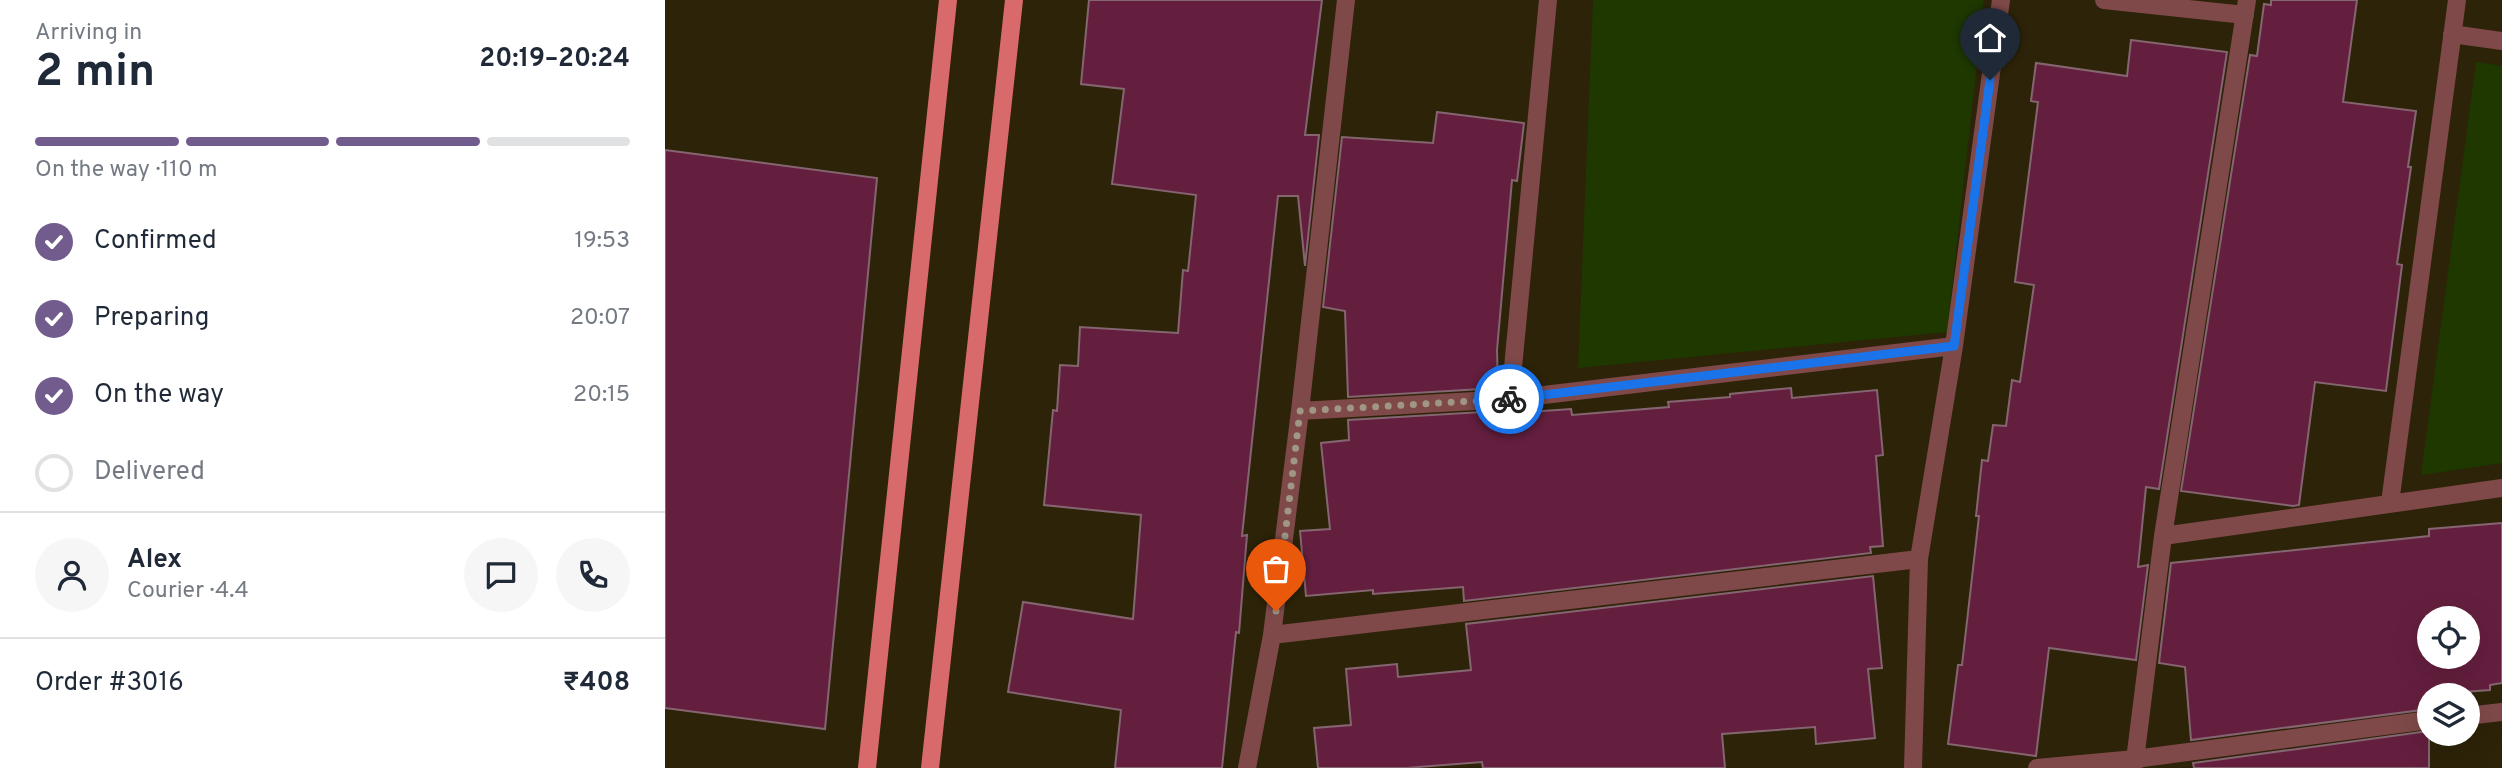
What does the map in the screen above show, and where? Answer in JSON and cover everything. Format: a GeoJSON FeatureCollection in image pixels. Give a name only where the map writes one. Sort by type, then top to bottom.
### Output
{"type":"FeatureCollection","features":[{"type":"Feature","properties":{"kind":"main road"},"geometry":{"type":"LineString","coordinates":[[867,768],[948,0]]}},
{"type":"Feature","properties":{"kind":"main road"},"geometry":{"type":"LineString","coordinates":[[930,768],[1014,0]]}},
{"type":"Feature","properties":{"kind":"street"},"geometry":{"type":"LineString","coordinates":[[1247,768],[1272,635],[1346,0]]}},
{"type":"Feature","properties":{"kind":"street"},"geometry":{"type":"LineString","coordinates":[[1510,399],[1548,0]]}},
{"type":"Feature","properties":{"kind":"street"},"geometry":{"type":"LineString","coordinates":[[1913,768],[1919,559],[1954,346],[2001,0]]}},
{"type":"Feature","properties":{"kind":"street"},"geometry":{"type":"LineString","coordinates":[[2104,0],[2246,8],[2163,536],[2135,763]]}},
{"type":"Feature","properties":{"kind":"street"},"geometry":{"type":"LineString","coordinates":[[2390,503],[2457,0]]}},
{"type":"Feature","properties":{"kind":"street"},"geometry":{"type":"LineString","coordinates":[[2452,34],[2502,41]]}},
{"type":"Feature","properties":{"kind":"street"},"geometry":{"type":"LineString","coordinates":[[1300,411],[1510,399],[1954,346]]}},
{"type":"Feature","properties":{"kind":"street"},"geometry":{"type":"LineString","coordinates":[[2163,536],[2502,488]]}},
{"type":"Feature","properties":{"kind":"street"},"geometry":{"type":"LineString","coordinates":[[1272,635],[1919,559]]}},
{"type":"Feature","properties":{"kind":"street"},"geometry":{"type":"LineString","coordinates":[[2480,715],[2502,712]]}},
{"type":"Feature","properties":{"kind":"street"},"geometry":{"type":"LineString","coordinates":[[2037,768],[2135,763],[2417,722]]}},
{"type":"Feature","properties":{"kind":"green space"},"geometry":{"type":"Polygon","coordinates":[[[1593,0],[1984,0],[1947,332],[1578,368],[1593,0]]]}},
{"type":"Feature","properties":{"kind":"green space"},"geometry":{"type":"Polygon","coordinates":[[[2476,62],[2502,66],[2502,463],[2421,475],[2476,62]]]}},
{"type":"Feature","properties":{"kind":"building"},"geometry":{"type":"Polygon","coordinates":[[[1089,0],[1322,0],[1305,135],[1319,135],[1305,266],[1298,196],[1278,196],[1242,536],[1247,535],[1239,633],[1236,632],[1222,768],[1115,768],[1121,710],[1008,692],[1023,602],[1133,619],[1141,515],[1044,505],[1053,410],[1057,411],[1060,365],[1078,366],[1080,327],[1178,333],[1183,270],[1188,271],[1196,195],[1112,184],[1124,89],[1081,84],[1089,0]]]}},
{"type":"Feature","properties":{"kind":"building"},"geometry":{"type":"Polygon","coordinates":[[[2271,0],[2357,0],[2343,102],[2416,111],[2397,264],[2402,265],[2386,391],[2315,382],[2299,505],[2293,506],[2181,491],[2250,55],[2257,56],[2264,4],[2271,5],[2271,0]]]}},
{"type":"Feature","properties":{"kind":"building"},"geometry":{"type":"Polygon","coordinates":[[[2131,40],[2227,52],[2159,489],[2146,487],[2138,567],[2148,565],[2136,660],[2049,648],[2036,756],[1948,744],[1958,665],[1962,665],[1979,516],[1976,516],[1982,460],[1988,461],[1993,425],[2006,426],[2012,380],[2020,382],[2034,285],[2015,282],[2038,102],[2031,101],[2036,63],[2127,76],[2131,40]]]}},
{"type":"Feature","properties":{"kind":"building"},"geometry":{"type":"Polygon","coordinates":[[[1437,112],[1524,123],[1517,181],[1512,180],[1497,350],[1498,388],[1348,397],[1345,311],[1323,307],[1342,137],[1433,143],[1437,112]]]}},
{"type":"Feature","properties":{"kind":"building"},"geometry":{"type":"Polygon","coordinates":[[[665,150],[877,178],[825,729],[665,708],[665,150]]]}},
{"type":"Feature","properties":{"kind":"building"},"geometry":{"type":"Polygon","coordinates":[[[1791,388],[1792,398],[1877,390],[1883,455],[1876,456],[1883,546],[1870,547],[1871,553],[1464,601],[1463,587],[1373,594],[1373,590],[1306,596],[1300,531],[1330,529],[1321,443],[1349,440],[1348,420],[1571,409],[1572,415],[1669,407],[1668,402],[1791,388]]]}},
{"type":"Feature","properties":{"kind":"building"},"geometry":{"type":"Polygon","coordinates":[[[2502,523],[2502,683],[2490,685],[2490,690],[2480,691],[2480,683],[2417,683],[2417,711],[2191,740],[2185,667],[2159,663],[2171,563],[2429,536],[2429,529],[2502,523]]]}},
{"type":"Feature","properties":{"kind":"building"},"geometry":{"type":"Polygon","coordinates":[[[1873,576],[1882,668],[1868,669],[1875,738],[1816,744],[1815,727],[1722,734],[1725,768],[1483,768],[1482,762],[1406,768],[1318,768],[1314,728],[1351,725],[1346,669],[1397,664],[1398,677],[1471,670],[1466,624],[1873,576]]]}},
{"type":"Feature","properties":{"kind":"building"},"geometry":{"type":"Polygon","coordinates":[[[2417,733],[2417,746],[2429,746],[2429,768],[2194,768],[2193,763],[2417,733]]]}},
{"type":"Feature","properties":{"kind":"way so far"},"geometry":{"type":"LineString","coordinates":[[1276,611],[1300,411],[1509,399]]}},
{"type":"Feature","properties":{"kind":"route"},"geometry":{"type":"LineString","coordinates":[[1509,399],[1954,346],[1990,80]]}}]}
